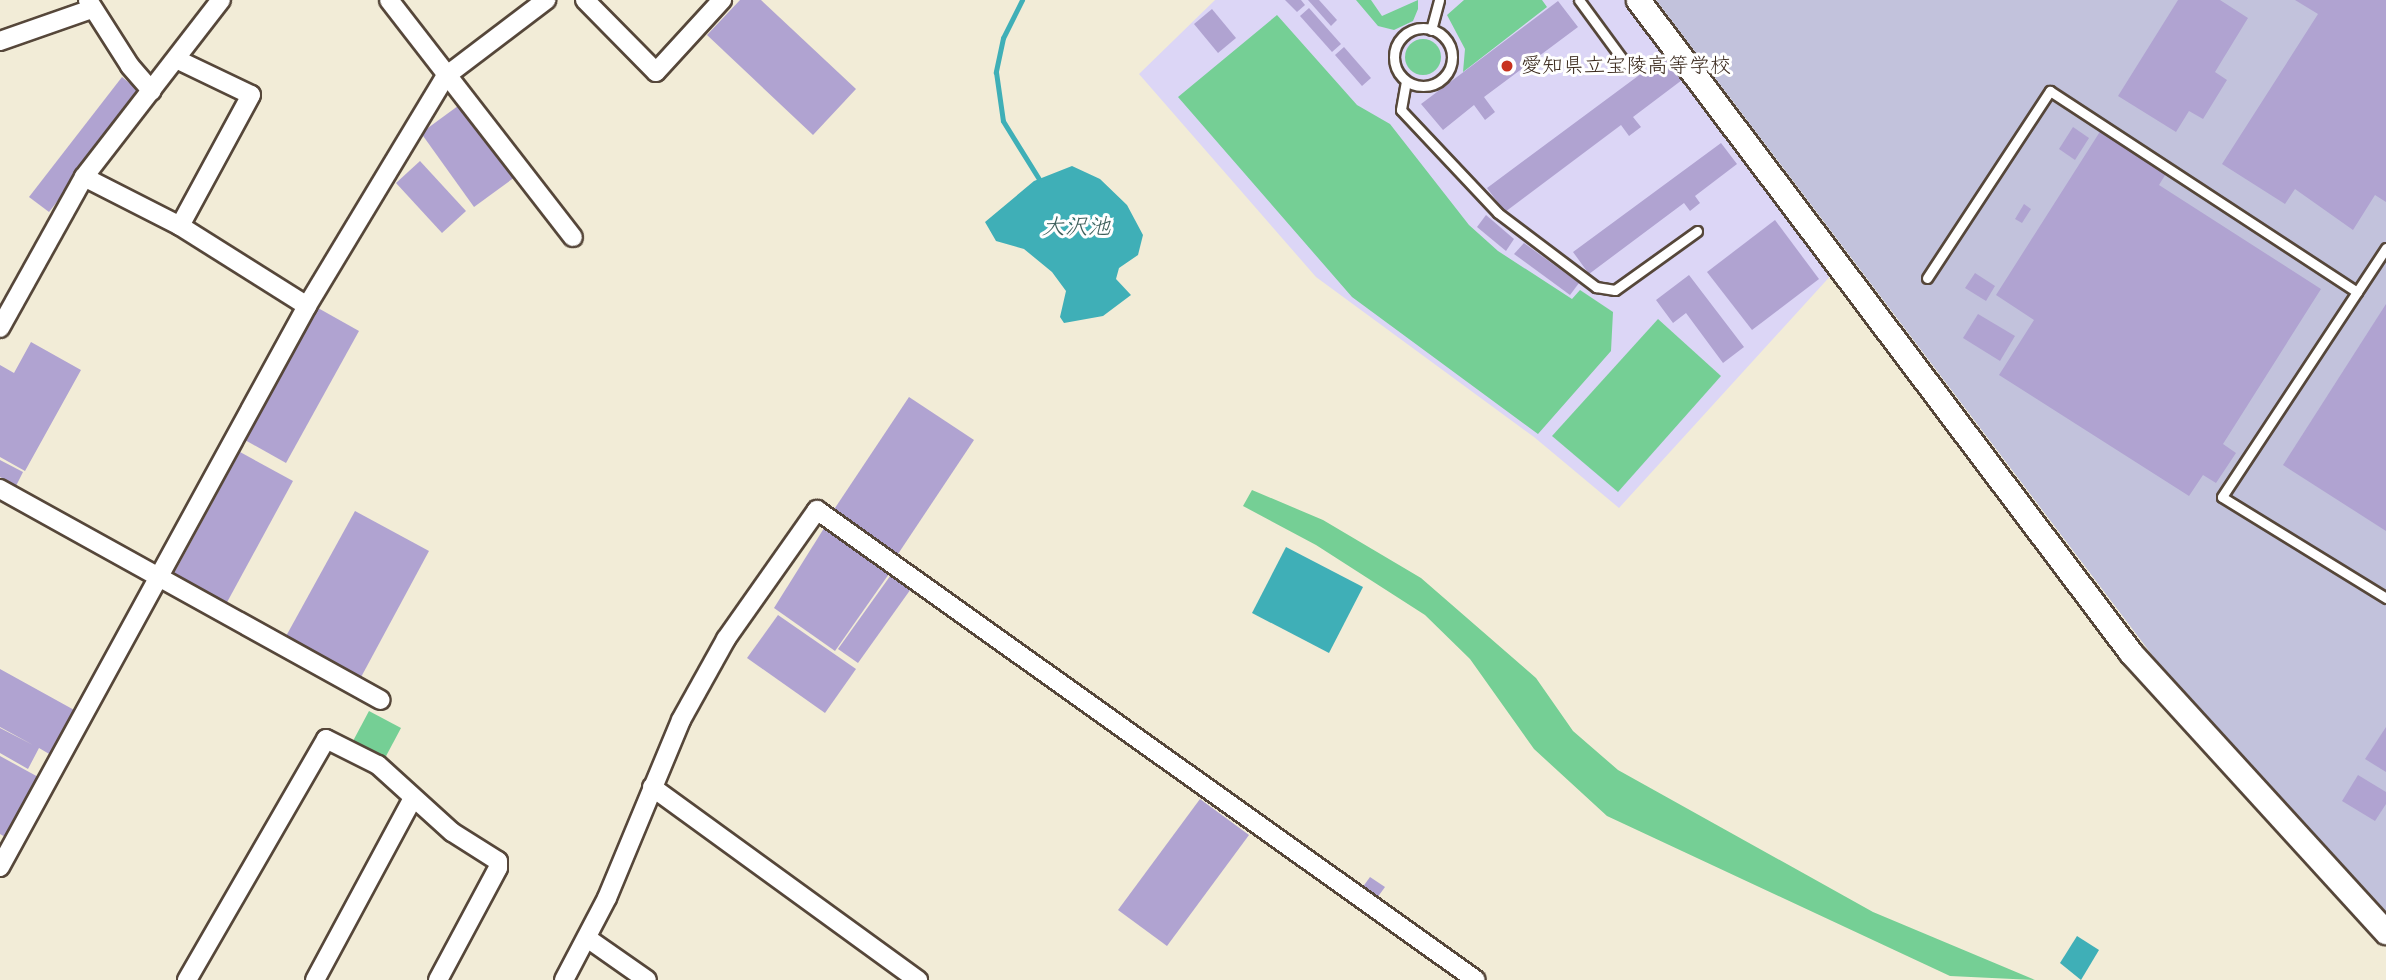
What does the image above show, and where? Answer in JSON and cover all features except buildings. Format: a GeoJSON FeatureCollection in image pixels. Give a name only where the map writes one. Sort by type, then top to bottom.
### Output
{"type":"FeatureCollection","features":[{"type":"Feature","properties":{"kind":"street"},"geometry":{"type":"LineString","coordinates":[[0,328],[84,177],[221,0]]}},
{"type":"Feature","properties":{"kind":"street"},"geometry":{"type":"LineString","coordinates":[[388,0],[573,237]]}},
{"type":"Feature","properties":{"kind":"street"},"geometry":{"type":"LineString","coordinates":[[0,867],[4,848],[160,577],[307,306],[446,76],[546,0]]}},
{"type":"Feature","properties":{"kind":"street"},"geometry":{"type":"LineString","coordinates":[[585,0],[656,72],[722,0]]}},
{"type":"Feature","properties":{"kind":"street"},"geometry":{"type":"LineString","coordinates":[[1638,0],[2131,653],[2386,932]]}},
{"type":"Feature","properties":{"kind":"street"},"geometry":{"type":"LineString","coordinates":[[0,41],[90,5],[152,91]]}},
{"type":"Feature","properties":{"kind":"street"},"geometry":{"type":"LineString","coordinates":[[176,59],[251,96],[180,226]]}},
{"type":"Feature","properties":{"kind":"street"},"geometry":{"type":"LineString","coordinates":[[84,177],[180,226],[307,306]]}},
{"type":"Feature","properties":{"kind":"street"},"geometry":{"type":"LineString","coordinates":[[0,489],[380,700]]}},
{"type":"Feature","properties":{"kind":"street"},"geometry":{"type":"LineString","coordinates":[[564,980],[587,938],[681,720],[726,639],[817,510],[1476,980]]}},
{"type":"Feature","properties":{"kind":"street"},"geometry":{"type":"LineString","coordinates":[[187,980],[321,743],[331,741],[378,765],[452,832],[498,861],[498,868],[438,980]]}},
{"type":"Feature","properties":{"kind":"street"},"geometry":{"type":"LineString","coordinates":[[652,787],[918,980]]}},
{"type":"Feature","properties":{"kind":"street"},"geometry":{"type":"LineString","coordinates":[[315,980],[413,798]]}},
{"type":"Feature","properties":{"kind":"street"},"geometry":{"type":"LineString","coordinates":[[587,938],[646,980]]}},
{"type":"Feature","properties":{"kind":"lane"},"geometry":{"type":"LineString","coordinates":[[1431,30],[1439,0]]}},
{"type":"Feature","properties":{"kind":"lane"},"geometry":{"type":"LineString","coordinates":[[1579,0],[1626,64]]}},
{"type":"Feature","properties":{"kind":"lane"},"geometry":{"type":"LineString","coordinates":[[1406,81],[1433,84],[1449,69],[1449,45],[1431,30],[1411,31],[1396,48],[1396,66],[1406,81],[1401,110],[1498,213],[1596,287],[1615,290],[1697,231]]}},
{"type":"Feature","properties":{"kind":"lane"},"geometry":{"type":"LineString","coordinates":[[1927,278],[2050,91],[2357,292]]}},
{"type":"Feature","properties":{"kind":"lane"},"geometry":{"type":"LineString","coordinates":[[2386,248],[2222,497],[2386,598]]}},
{"type":"Feature","properties":{"kind":"shaded area"},"geometry":{"type":"Polygon","coordinates":[[[1215,0],[1632,0],[1834,272],[1619,508],[1534,437],[1316,277],[1139,74],[1215,0]]]}},
{"type":"Feature","properties":{"kind":"shaded area"},"geometry":{"type":"Polygon","coordinates":[[[1656,0],[2386,0],[2386,913],[2168,676],[1656,0]]]}},
{"type":"Feature","properties":{"kind":"green space"},"geometry":{"type":"Polygon","coordinates":[[[1356,0],[1371,0],[1382,16],[1418,0],[1418,9],[1413,21],[1394,30],[1378,26],[1356,0]]]}},
{"type":"Feature","properties":{"kind":"green space"},"geometry":{"type":"Polygon","coordinates":[[[1464,0],[1542,0],[1547,7],[1463,72],[1465,49],[1447,15],[1464,0]]]}},
{"type":"Feature","properties":{"kind":"green space"},"geometry":{"type":"Polygon","coordinates":[[[1277,15],[1357,105],[1390,124],[1469,225],[1498,251],[1572,299],[1580,290],[1613,312],[1611,351],[1538,434],[1352,297],[1178,97],[1277,15]]]}},
{"type":"Feature","properties":{"kind":"green space"},"geometry":{"type":"Polygon","coordinates":[[[1423,39],[1436,44],[1441,57],[1436,70],[1423,75],[1410,70],[1405,57],[1410,44],[1423,39]]]}},
{"type":"Feature","properties":{"kind":"green space"},"geometry":{"type":"Polygon","coordinates":[[[1658,319],[1721,376],[1618,492],[1552,436],[1658,319]]]}},
{"type":"Feature","properties":{"kind":"green space"},"geometry":{"type":"Polygon","coordinates":[[[1252,490],[1323,520],[1421,578],[1536,678],[1573,731],[1618,770],[1873,912],[2035,980],[1950,976],[1607,816],[1534,749],[1470,659],[1425,615],[1316,545],[1243,506],[1252,490]]]}},
{"type":"Feature","properties":{"kind":"green space"},"geometry":{"type":"Polygon","coordinates":[[[369,711],[401,728],[385,758],[353,741],[369,711]]]}},
{"type":"Feature","properties":{"kind":"water","name":"大沢池"},"geometry":{"type":"Polygon","coordinates":[[[1072,166],[1100,179],[1127,205],[1143,235],[1138,255],[1119,268],[1116,279],[1131,295],[1103,316],[1064,323],[1060,317],[1066,291],[1052,272],[1024,249],[996,241],[985,222],[1034,181],[1072,166]]]}},
{"type":"Feature","properties":{"kind":"water"},"geometry":{"type":"Polygon","coordinates":[[[1286,547],[1363,587],[1329,653],[1252,613],[1286,547]]]}},
{"type":"Feature","properties":{"kind":"water"},"geometry":{"type":"Polygon","coordinates":[[[2077,936],[2099,950],[2081,980],[2060,963],[2077,936]]]}},
{"type":"Feature","properties":{"kind":"waterway"},"geometry":{"type":"LineString","coordinates":[[1022,0],[1003,38],[996,72],[1003,121],[1039,179]]}},
{"type":"Feature","properties":{"kind":"place","name":"愛知県立宝陵高等学校"},"geometry":{"type":"Point","coordinates":[1507,66]}}]}
